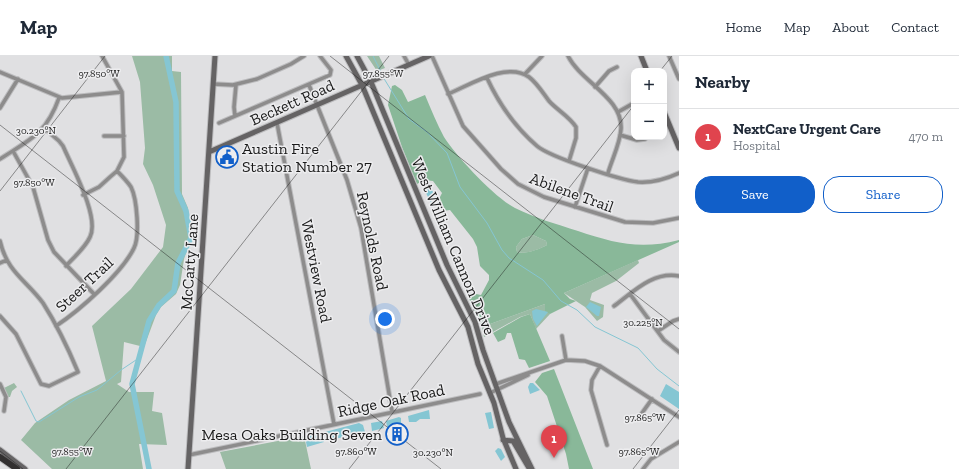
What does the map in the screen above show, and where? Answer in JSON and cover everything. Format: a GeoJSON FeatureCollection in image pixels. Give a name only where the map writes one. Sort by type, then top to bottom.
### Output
{"type":"FeatureCollection","features":[{"type":"Feature","properties":{"kind":"highway"},"geometry":{"type":"LineString","coordinates":[[0,457],[17,469]]}},
{"type":"Feature","properties":{"kind":"main road","name":"McCarty Lane"},"geometry":{"type":"LineString","coordinates":[[188,469],[215,56]]}},
{"type":"Feature","properties":{"kind":"main road","name":"West William Cannon Drive"},"geometry":{"type":"LineString","coordinates":[[346,56],[362,85],[439,270],[468,327],[476,359],[490,393],[504,440],[516,469]]}},
{"type":"Feature","properties":{"kind":"main road","name":"West William Cannon Drive"},"geometry":{"type":"LineString","coordinates":[[357,56],[371,82],[447,265],[475,322],[483,350],[510,422],[531,469]]}},
{"type":"Feature","properties":{"kind":"main road","name":"Beckett Road"},"geometry":{"type":"LineString","coordinates":[[209,152],[430,56]]}},
{"type":"Feature","properties":{"kind":"main road"},"geometry":{"type":"LineString","coordinates":[[641,56],[646,68]]}},
{"type":"Feature","properties":{"kind":"main road"},"geometry":{"type":"LineString","coordinates":[[667,119],[679,148]]}},
{"type":"Feature","properties":{"kind":"main road"},"geometry":{"type":"LineString","coordinates":[[504,440],[513,441],[531,469]]}},
{"type":"Feature","properties":{"kind":"main road"},"geometry":{"type":"LineString","coordinates":[[0,450],[25,469]]}},
{"type":"Feature","properties":{"kind":"street"},"geometry":{"type":"LineString","coordinates":[[83,195],[99,187],[117,170],[124,157],[122,92],[102,56]]}},
{"type":"Feature","properties":{"kind":"street"},"geometry":{"type":"LineString","coordinates":[[214,83],[236,85],[258,79],[291,64],[304,56]]}},
{"type":"Feature","properties":{"kind":"street"},"geometry":{"type":"LineString","coordinates":[[219,123],[330,75],[331,70],[320,56]]}},
{"type":"Feature","properties":{"kind":"street"},"geometry":{"type":"LineString","coordinates":[[404,56],[409,65]]}},
{"type":"Feature","properties":{"kind":"street","name":"Abilene Trail"},"geometry":{"type":"LineString","coordinates":[[430,56],[460,121],[470,136],[509,178],[533,193],[630,223],[654,223],[679,218]]}},
{"type":"Feature","properties":{"kind":"street"},"geometry":{"type":"LineString","coordinates":[[525,74],[542,56]]}},
{"type":"Feature","properties":{"kind":"street"},"geometry":{"type":"LineString","coordinates":[[568,56],[577,70],[609,99],[618,112],[621,125],[620,135],[608,173]]}},
{"type":"Feature","properties":{"kind":"street"},"geometry":{"type":"LineString","coordinates":[[669,56],[679,79]]}},
{"type":"Feature","properties":{"kind":"street"},"geometry":{"type":"LineString","coordinates":[[595,87],[607,73],[617,67]]}},
{"type":"Feature","properties":{"kind":"street"},"geometry":{"type":"LineString","coordinates":[[448,94],[508,71],[525,74],[532,79],[551,103],[574,125],[577,135],[569,161]]}},
{"type":"Feature","properties":{"kind":"street"},"geometry":{"type":"LineString","coordinates":[[0,72],[59,98],[72,98],[122,92]]}},
{"type":"Feature","properties":{"kind":"street"},"geometry":{"type":"LineString","coordinates":[[488,78],[504,111],[533,142],[546,152],[588,168],[626,179],[646,182],[665,179],[679,173]]}},
{"type":"Feature","properties":{"kind":"street"},"geometry":{"type":"LineString","coordinates":[[0,108],[18,79]]}},
{"type":"Feature","properties":{"kind":"street"},"geometry":{"type":"LineString","coordinates":[[235,116],[234,107],[236,85]]}},
{"type":"Feature","properties":{"kind":"street","name":"Reynolds Road"},"geometry":{"type":"LineString","coordinates":[[308,85],[318,105],[347,180],[361,228],[392,411]]}},
{"type":"Feature","properties":{"kind":"street"},"geometry":{"type":"LineString","coordinates":[[0,159],[30,140],[44,128],[59,98]]}},
{"type":"Feature","properties":{"kind":"street"},"geometry":{"type":"LineString","coordinates":[[618,112],[632,104]]}},
{"type":"Feature","properties":{"kind":"street","name":"Westview Road"},"geometry":{"type":"LineString","coordinates":[[277,123],[334,424]]}},
{"type":"Feature","properties":{"kind":"street"},"geometry":{"type":"LineString","coordinates":[[44,128],[61,143],[92,217],[92,232],[86,244],[66,266]]}},
{"type":"Feature","properties":{"kind":"street"},"geometry":{"type":"LineString","coordinates":[[620,135],[631,138]]}},
{"type":"Feature","properties":{"kind":"street"},"geometry":{"type":"LineString","coordinates":[[104,136],[124,136]]}},
{"type":"Feature","properties":{"kind":"street"},"geometry":{"type":"LineString","coordinates":[[13,151],[33,187],[51,246],[58,258],[94,294]]}},
{"type":"Feature","properties":{"kind":"street"},"geometry":{"type":"LineString","coordinates":[[575,207],[588,168]]}},
{"type":"Feature","properties":{"kind":"street","name":"Steer Trail"},"geometry":{"type":"LineString","coordinates":[[56,326],[113,276],[136,243],[137,233],[134,195],[130,186],[117,170]]}},
{"type":"Feature","properties":{"kind":"street"},"geometry":{"type":"LineString","coordinates":[[0,240],[7,260],[16,274],[42,302],[56,326],[78,372],[49,386],[41,384],[16,334],[0,316]]}},
{"type":"Feature","properties":{"kind":"street"},"geometry":{"type":"LineString","coordinates":[[0,263],[7,260]]}},
{"type":"Feature","properties":{"kind":"street"},"geometry":{"type":"LineString","coordinates":[[614,306],[653,279],[669,275],[679,276]]}},
{"type":"Feature","properties":{"kind":"street"},"geometry":{"type":"LineString","coordinates":[[630,294],[667,343],[679,352]]}},
{"type":"Feature","properties":{"kind":"street"},"geometry":{"type":"LineString","coordinates":[[658,331],[673,321],[679,319]]}},
{"type":"Feature","properties":{"kind":"street"},"geometry":{"type":"LineString","coordinates":[[562,336],[566,360]]}},
{"type":"Feature","properties":{"kind":"street"},"geometry":{"type":"LineString","coordinates":[[496,384],[566,360],[584,361],[600,366],[679,417]]}},
{"type":"Feature","properties":{"kind":"street"},"geometry":{"type":"LineString","coordinates":[[600,366],[592,380],[591,390],[607,445]]}},
{"type":"Feature","properties":{"kind":"street"},"geometry":{"type":"LineString","coordinates":[[490,393],[499,390],[532,372]]}},
{"type":"Feature","properties":{"kind":"street"},"geometry":{"type":"LineString","coordinates":[[0,384],[6,397],[4,411]]}},
{"type":"Feature","properties":{"kind":"street","name":"Ridge Oak Road"},"geometry":{"type":"LineString","coordinates":[[189,455],[392,411],[480,394]]}},
{"type":"Feature","properties":{"kind":"street"},"geometry":{"type":"LineString","coordinates":[[642,413],[652,399]]}},
{"type":"Feature","properties":{"kind":"street"},"geometry":{"type":"LineString","coordinates":[[642,469],[651,459],[679,442]]}},
{"type":"Feature","properties":{"kind":"green space"},"geometry":{"type":"Polygon","coordinates":[[[132,56],[172,56],[172,71],[181,72],[182,194],[188,208],[191,238],[184,259],[180,285],[176,294],[161,307],[156,315],[144,347],[124,342],[121,382],[117,384],[129,392],[154,392],[152,411],[162,413],[167,445],[139,444],[143,469],[52,469],[21,440],[35,423],[69,400],[106,381],[92,326],[131,289],[163,247],[166,225],[153,185],[143,164],[145,148],[140,82],[132,56]]]}},
{"type":"Feature","properties":{"kind":"green space"},"geometry":{"type":"Polygon","coordinates":[[[367,56],[379,56],[385,68],[377,71],[367,56]]]}},
{"type":"Feature","properties":{"kind":"green space"},"geometry":{"type":"Polygon","coordinates":[[[395,85],[402,90],[408,102],[425,95],[441,132],[450,145],[487,186],[506,203],[515,208],[546,221],[615,242],[639,245],[665,243],[679,240],[679,242],[564,293],[570,299],[576,301],[550,314],[545,311],[545,304],[482,327],[466,292],[481,295],[489,280],[489,275],[480,266],[477,247],[473,239],[450,210],[443,211],[439,199],[442,193],[433,181],[424,180],[417,184],[402,147],[388,105],[392,86],[395,85]],[[533,235],[522,239],[516,247],[517,252],[524,253],[536,250],[547,245],[546,241],[533,235]]]}},
{"type":"Feature","properties":{"kind":"green space"},"geometry":{"type":"Polygon","coordinates":[[[533,235],[546,241],[547,245],[537,250],[520,253],[517,252],[516,247],[522,239],[533,235]]]}},
{"type":"Feature","properties":{"kind":"green space"},"geometry":{"type":"Polygon","coordinates":[[[638,260],[639,263],[616,281],[592,293],[590,300],[604,305],[603,317],[597,321],[585,307],[564,293],[638,260]]]}},
{"type":"Feature","properties":{"kind":"green space"},"geometry":{"type":"Polygon","coordinates":[[[545,304],[550,314],[536,329],[530,314],[520,317],[484,337],[482,327],[545,304]]]}},
{"type":"Feature","properties":{"kind":"green space"},"geometry":{"type":"Polygon","coordinates":[[[530,314],[550,361],[529,368],[525,360],[519,359],[511,333],[507,333],[505,339],[498,342],[493,333],[521,317],[530,314]]]}},
{"type":"Feature","properties":{"kind":"green space"},"geometry":{"type":"Polygon","coordinates":[[[554,369],[593,469],[569,469],[566,454],[547,396],[535,382],[542,373],[554,369]]]}},
{"type":"Feature","properties":{"kind":"green space"},"geometry":{"type":"Polygon","coordinates":[[[14,383],[17,387],[12,391],[10,397],[8,397],[4,388],[14,383]]]}},
{"type":"Feature","properties":{"kind":"green space"},"geometry":{"type":"Polygon","coordinates":[[[304,436],[311,469],[226,469],[220,452],[304,436]]]}},
{"type":"Feature","properties":{"kind":"water"},"geometry":{"type":"Polygon","coordinates":[[[425,184],[429,186],[437,198],[431,203],[423,187],[425,184]]]}},
{"type":"Feature","properties":{"kind":"water"},"geometry":{"type":"Polygon","coordinates":[[[590,302],[601,307],[599,316],[586,307],[590,302]]]}},
{"type":"Feature","properties":{"kind":"water"},"geometry":{"type":"Polygon","coordinates":[[[536,309],[548,312],[537,326],[533,319],[532,311],[536,309]]]}},
{"type":"Feature","properties":{"kind":"water"},"geometry":{"type":"Polygon","coordinates":[[[530,383],[533,383],[540,390],[530,394],[528,387],[530,383]]]}},
{"type":"Feature","properties":{"kind":"water"},"geometry":{"type":"Polygon","coordinates":[[[666,384],[679,392],[679,409],[660,396],[666,384]]]}},
{"type":"Feature","properties":{"kind":"water"},"geometry":{"type":"Polygon","coordinates":[[[429,410],[430,419],[420,419],[416,422],[409,422],[408,416],[429,410]]]}},
{"type":"Feature","properties":{"kind":"water"},"geometry":{"type":"Polygon","coordinates":[[[491,412],[494,428],[489,429],[485,413],[491,412]]]}},
{"type":"Feature","properties":{"kind":"water"},"geometry":{"type":"Polygon","coordinates":[[[399,417],[401,418],[401,425],[387,427],[386,421],[399,417]]]}},
{"type":"Feature","properties":{"kind":"water"},"geometry":{"type":"Polygon","coordinates":[[[382,421],[384,428],[372,431],[371,423],[382,421]]]}},
{"type":"Feature","properties":{"kind":"water"},"geometry":{"type":"Polygon","coordinates":[[[359,423],[363,425],[365,432],[326,441],[325,432],[359,423]]]}},
{"type":"Feature","properties":{"kind":"water"},"geometry":{"type":"Polygon","coordinates":[[[321,433],[324,442],[307,447],[305,437],[321,433]]]}},
{"type":"Feature","properties":{"kind":"water"},"geometry":{"type":"Polygon","coordinates":[[[498,448],[501,449],[505,457],[501,461],[495,451],[498,448]]]}},
{"type":"Feature","properties":{"kind":"waterway"},"geometry":{"type":"LineString","coordinates":[[149,469],[132,384],[149,321],[159,305],[174,291],[178,263],[191,238],[186,211],[177,191],[176,102],[166,56]]}},
{"type":"Feature","properties":{"kind":"waterway"},"geometry":{"type":"LineString","coordinates":[[373,56],[382,74]]}},
{"type":"Feature","properties":{"kind":"waterway"},"geometry":{"type":"LineString","coordinates":[[383,77],[409,119],[427,132],[447,153],[460,187],[487,223],[502,250],[509,258],[543,280],[561,301],[577,310],[595,327],[638,348],[657,369],[679,386]]}},
{"type":"Feature","properties":{"kind":"waterway"},"geometry":{"type":"LineString","coordinates":[[21,391],[36,421],[39,422],[79,397],[97,390],[121,370],[139,358]]}},
{"type":"Feature","properties":{"kind":"place","name":"Austin Fire Station Number 27"},"geometry":{"type":"Point","coordinates":[227,157]}},
{"type":"Feature","properties":{"kind":"place","name":"Mesa Oaks Building Seven"},"geometry":{"type":"Point","coordinates":[397,434]}},
{"type":"Feature","properties":{"kind":"place","name":"NextCare Urgent Care"},"geometry":{"type":"Point","coordinates":[554,458]}}]}
